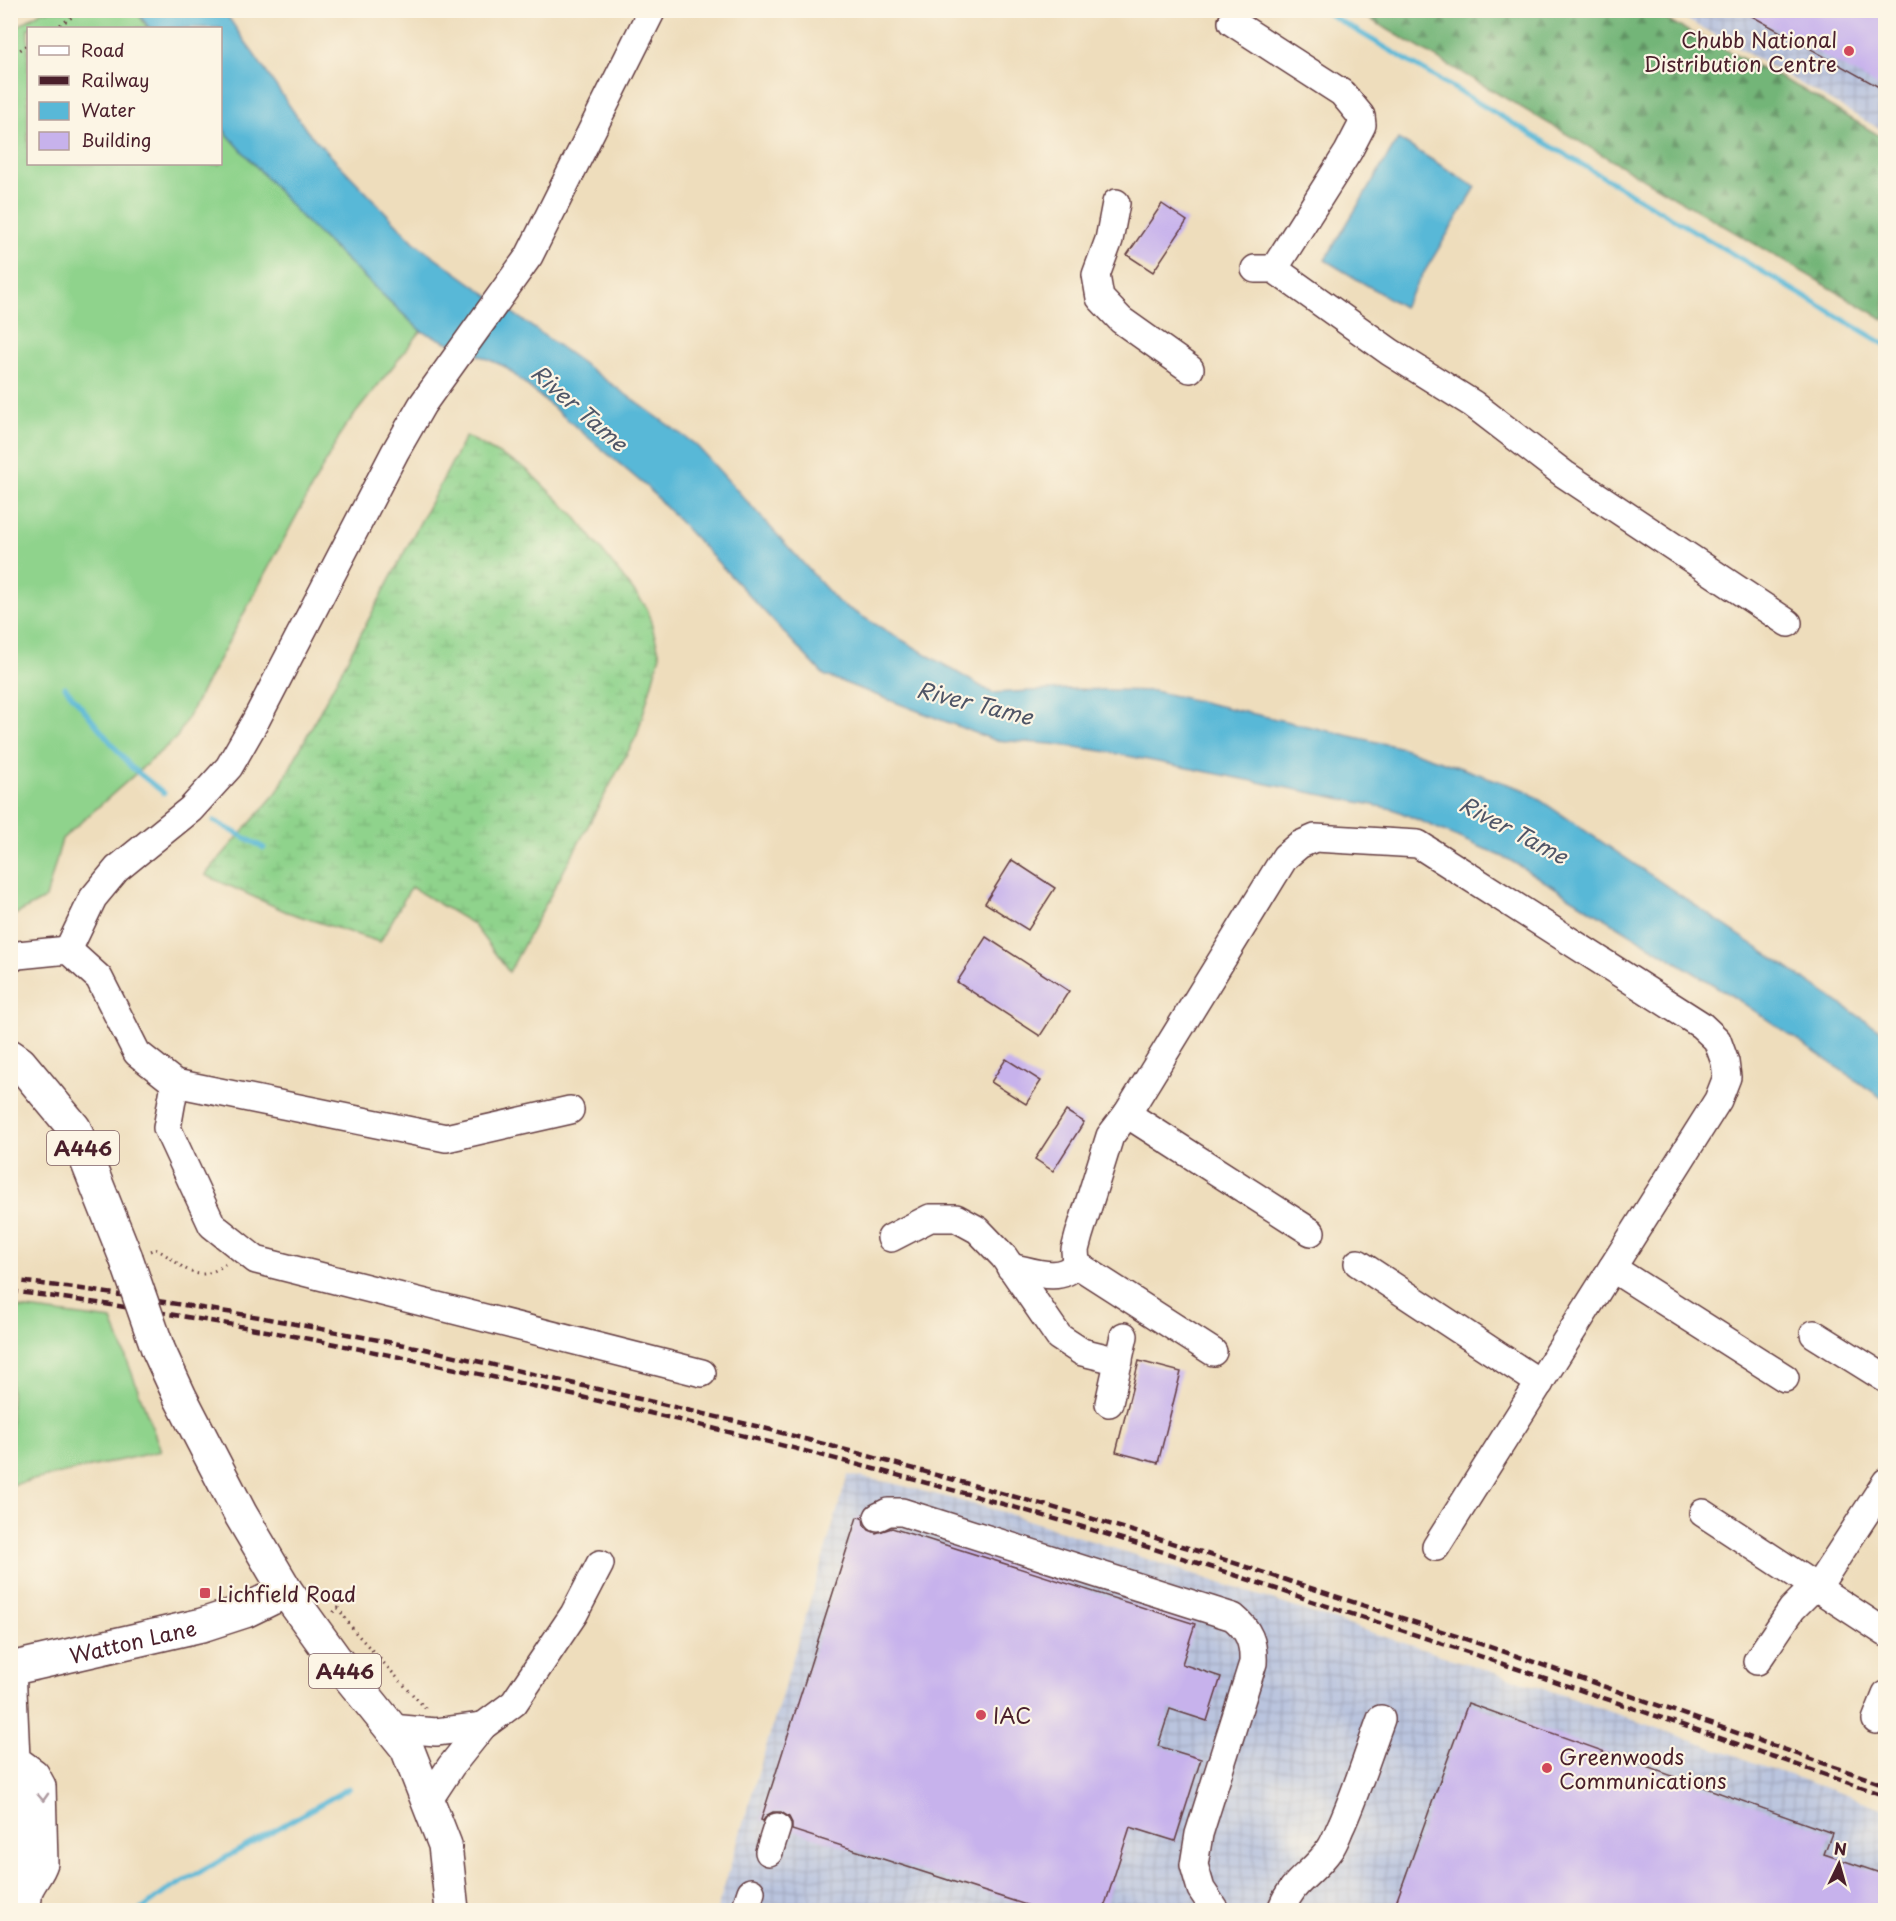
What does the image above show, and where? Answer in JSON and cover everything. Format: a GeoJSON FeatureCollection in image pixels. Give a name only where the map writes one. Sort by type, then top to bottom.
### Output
{"type":"FeatureCollection","features":[{"type":"Feature","properties":{"kind":"main road","name":"A446"},"geometry":{"type":"LineString","coordinates":[[14,1055],[74,1128],[138,1259],[159,1349],[180,1397],[241,1515],[286,1591],[335,1659],[407,1748],[445,1845],[452,1911]]}},
{"type":"Feature","properties":{"kind":"main road","name":"Watton Lane"},"geometry":{"type":"LineString","coordinates":[[11,1668],[202,1625],[245,1611],[286,1591]]}},
{"type":"Feature","properties":{"kind":"lane"},"geometry":{"type":"LineString","coordinates":[[68,950],[93,898],[117,869],[191,809],[229,767],[422,405],[529,256],[652,10]]}},
{"type":"Feature","properties":{"kind":"lane"},"geometry":{"type":"LineString","coordinates":[[1232,22],[1342,93],[1361,116],[1362,125],[1348,152],[1264,269],[1473,404],[1564,474],[1788,623]]}},
{"type":"Feature","properties":{"kind":"lane"},"geometry":{"type":"LineString","coordinates":[[1116,203],[1109,240],[1096,275],[1100,298],[1121,320],[1190,369]]}},
{"type":"Feature","properties":{"kind":"lane"},"geometry":{"type":"LineString","coordinates":[[1010,1267],[1057,1276],[1070,1271],[1076,1264],[1075,1250],[1110,1136],[1127,1114],[1285,857],[1299,845],[1315,838],[1418,844],[1701,1025],[1717,1040],[1725,1062],[1727,1077],[1718,1100],[1436,1547]]}},
{"type":"Feature","properties":{"kind":"lane"},"geometry":{"type":"LineString","coordinates":[[13,960],[68,950]]}},
{"type":"Feature","properties":{"kind":"lane"},"geometry":{"type":"LineString","coordinates":[[68,950],[99,978],[137,1053],[175,1083],[446,1138],[570,1110]]}},
{"type":"Feature","properties":{"kind":"lane"},"geometry":{"type":"LineString","coordinates":[[175,1083],[167,1128],[212,1225],[256,1260],[702,1373]]}},
{"type":"Feature","properties":{"kind":"lane"},"geometry":{"type":"LineString","coordinates":[[1127,1114],[1311,1232]]}},
{"type":"Feature","properties":{"kind":"lane"},"geometry":{"type":"LineString","coordinates":[[891,1238],[930,1218],[956,1218],[978,1230],[1010,1267],[1059,1337],[1082,1352],[1121,1349],[1109,1403]]}},
{"type":"Feature","properties":{"kind":"lane"},"geometry":{"type":"LineString","coordinates":[[1358,1263],[1540,1383]]}},
{"type":"Feature","properties":{"kind":"lane"},"geometry":{"type":"LineString","coordinates":[[1076,1264],[1213,1352]]}},
{"type":"Feature","properties":{"kind":"lane"},"geometry":{"type":"LineString","coordinates":[[1612,1268],[1785,1378]]}},
{"type":"Feature","properties":{"kind":"lane"},"geometry":{"type":"LineString","coordinates":[[1814,1334],[1886,1379]]}},
{"type":"Feature","properties":{"kind":"lane"},"geometry":{"type":"LineString","coordinates":[[1757,1661],[1792,1609],[1824,1577],[1886,1482]]}},
{"type":"Feature","properties":{"kind":"lane"},"geometry":{"type":"LineString","coordinates":[[878,1517],[888,1512],[902,1512],[1233,1617],[1243,1625],[1254,1647],[1253,1663],[1199,1834],[1194,1865],[1201,1889],[1215,1911]]}},
{"type":"Feature","properties":{"kind":"lane"},"geometry":{"type":"LineString","coordinates":[[1703,1513],[1886,1633]]}},
{"type":"Feature","properties":{"kind":"lane"},"geometry":{"type":"LineString","coordinates":[[428,1801],[451,1766],[483,1726],[514,1703],[574,1614],[600,1564]]}},
{"type":"Feature","properties":{"kind":"lane"},"geometry":{"type":"LineString","coordinates":[[11,1668],[16,1759],[35,1773],[39,1779],[42,1786],[44,1817],[44,1863],[42,1870],[23,1895]]}},
{"type":"Feature","properties":{"kind":"lane"},"geometry":{"type":"LineString","coordinates":[[1876,1720],[1886,1695]]}},
{"type":"Feature","properties":{"kind":"lane"},"geometry":{"type":"LineString","coordinates":[[1281,1911],[1287,1895],[1297,1882],[1315,1867],[1331,1848],[1347,1812],[1381,1719]]}},
{"type":"Feature","properties":{"kind":"lane"},"geometry":{"type":"LineString","coordinates":[[391,1728],[436,1732],[483,1726]]}},
{"type":"Feature","properties":{"kind":"path"},"geometry":{"type":"LineString","coordinates":[[57,27],[83,10]]}},
{"type":"Feature","properties":{"kind":"path"},"geometry":{"type":"LineString","coordinates":[[10,56],[27,46]]}},
{"type":"Feature","properties":{"kind":"path"},"geometry":{"type":"LineString","coordinates":[[138,1259],[148,1251],[155,1249],[167,1254],[195,1275],[208,1273],[222,1266],[243,1249]]}},
{"type":"Feature","properties":{"kind":"shaded area"},"geometry":{"type":"Polygon","coordinates":[[[1670,11],[1885,11],[1885,132],[1712,33],[1670,11]]]}},
{"type":"Feature","properties":{"kind":"shaded area"},"geometry":{"type":"Polygon","coordinates":[[[848,1475],[892,1483],[1000,1511],[1560,1694],[1885,1809],[1885,1910],[717,1910],[848,1475]]]}},
{"type":"Feature","properties":{"kind":"green space"},"geometry":{"type":"Polygon","coordinates":[[[42,11],[136,11],[147,27],[27,27],[27,165],[222,165],[222,128],[303,219],[421,331],[344,428],[177,737],[62,839],[46,898],[11,917],[11,31],[42,11]]]}},
{"type":"Feature","properties":{"kind":"green space"},"geometry":{"type":"Polygon","coordinates":[[[1356,11],[1649,11],[1800,88],[1885,139],[1885,320],[1356,11]]]}},
{"type":"Feature","properties":{"kind":"green space"},"geometry":{"type":"Polygon","coordinates":[[[466,436],[525,468],[574,515],[647,608],[660,655],[637,735],[509,972],[473,924],[411,887],[380,942],[287,912],[205,875],[277,792],[466,436]]]}},
{"type":"Feature","properties":{"kind":"green space"},"geometry":{"type":"Polygon","coordinates":[[[11,1307],[112,1320],[161,1451],[11,1485],[11,1307]]]}},
{"type":"Feature","properties":{"kind":"water","name":"River Tame"},"geometry":{"type":"Polygon","coordinates":[[[137,11],[224,11],[307,131],[414,242],[696,445],[839,603],[992,693],[1068,689],[1154,691],[1403,748],[1525,790],[1885,1034],[1885,1100],[1737,999],[1508,859],[1393,809],[1103,751],[1052,744],[994,740],[824,675],[648,488],[504,366],[421,331],[303,219],[222,128],[222,27],[148,27],[137,11]]]}},
{"type":"Feature","properties":{"kind":"water"},"geometry":{"type":"Polygon","coordinates":[[[1398,139],[1476,187],[1403,307],[1325,260],[1398,139]]]}},
{"type":"Feature","properties":{"kind":"building","name":"Chubb National Distribution Centre"},"geometry":{"type":"Polygon","coordinates":[[[1741,10],[1886,10],[1886,91],[1741,10]]]}},
{"type":"Feature","properties":{"kind":"building"},"geometry":{"type":"Polygon","coordinates":[[[1162,204],[1187,221],[1153,272],[1127,255],[1162,204]]]}},
{"type":"Feature","properties":{"kind":"building"},"geometry":{"type":"Polygon","coordinates":[[[1012,860],[1055,888],[1028,930],[985,903],[1012,860]]]}},
{"type":"Feature","properties":{"kind":"building"},"geometry":{"type":"Polygon","coordinates":[[[986,937],[1069,991],[1040,1036],[957,982],[986,937]]]}},
{"type":"Feature","properties":{"kind":"building"},"geometry":{"type":"Polygon","coordinates":[[[1006,1059],[1041,1081],[1026,1104],[991,1082],[1006,1059]]]}},
{"type":"Feature","properties":{"kind":"building"},"geometry":{"type":"Polygon","coordinates":[[[1066,1111],[1084,1122],[1053,1171],[1035,1159],[1066,1111]]]}},
{"type":"Feature","properties":{"kind":"building"},"geometry":{"type":"Polygon","coordinates":[[[1139,1361],[1181,1372],[1158,1463],[1116,1452],[1139,1361]]]}},
{"type":"Feature","properties":{"kind":"building","name":"IAC"},"geometry":{"type":"Polygon","coordinates":[[[857,1517],[863,1518],[864,1525],[876,1533],[892,1528],[1195,1624],[1182,1664],[1221,1677],[1207,1721],[1170,1709],[1158,1746],[1201,1759],[1175,1841],[1130,1827],[1103,1911],[1045,1911],[792,1830],[789,1817],[781,1812],[773,1812],[763,1821],[761,1820],[857,1517]]]}},
{"type":"Feature","properties":{"kind":"building","name":"Greenwoods Communications"},"geometry":{"type":"Polygon","coordinates":[[[1468,1703],[1832,1833],[1824,1854],[1886,1875],[1886,1911],[1393,1911],[1468,1703]]]}},
{"type":"Feature","properties":{"kind":"waterway"},"geometry":{"type":"LineString","coordinates":[[1322,10],[1886,345]]}},
{"type":"Feature","properties":{"kind":"waterway"},"geometry":{"type":"LineString","coordinates":[[65,687],[131,767],[164,793]]}},
{"type":"Feature","properties":{"kind":"waterway"},"geometry":{"type":"LineString","coordinates":[[214,821],[264,848]]}},
{"type":"Feature","properties":{"kind":"waterway"},"geometry":{"type":"LineString","coordinates":[[141,1910],[165,1892],[349,1788]]}},
{"type":"Feature","properties":{"kind":"railway"},"geometry":{"type":"LineString","coordinates":[[10,1280],[259,1317],[425,1349],[760,1427],[861,1454],[1080,1515],[1198,1551],[1511,1654],[1886,1785]]}},
{"type":"Feature","properties":{"kind":"railway"},"geometry":{"type":"LineString","coordinates":[[10,1291],[153,1311],[366,1350],[640,1411],[892,1474],[1079,1526],[1200,1564],[1533,1674],[1886,1796]]}},
{"type":"Feature","properties":{"kind":"place","name":"Chubb National Distribution Centre"},"geometry":{"type":"Point","coordinates":[1849,51]}},
{"type":"Feature","properties":{"kind":"place","name":"Lichfield Road"},"geometry":{"type":"Point","coordinates":[205,1593]}},
{"type":"Feature","properties":{"kind":"place","name":"IAC"},"geometry":{"type":"Point","coordinates":[981,1715]}},
{"type":"Feature","properties":{"kind":"place","name":"Greenwoods Communications"},"geometry":{"type":"Point","coordinates":[1547,1768]}}]}
